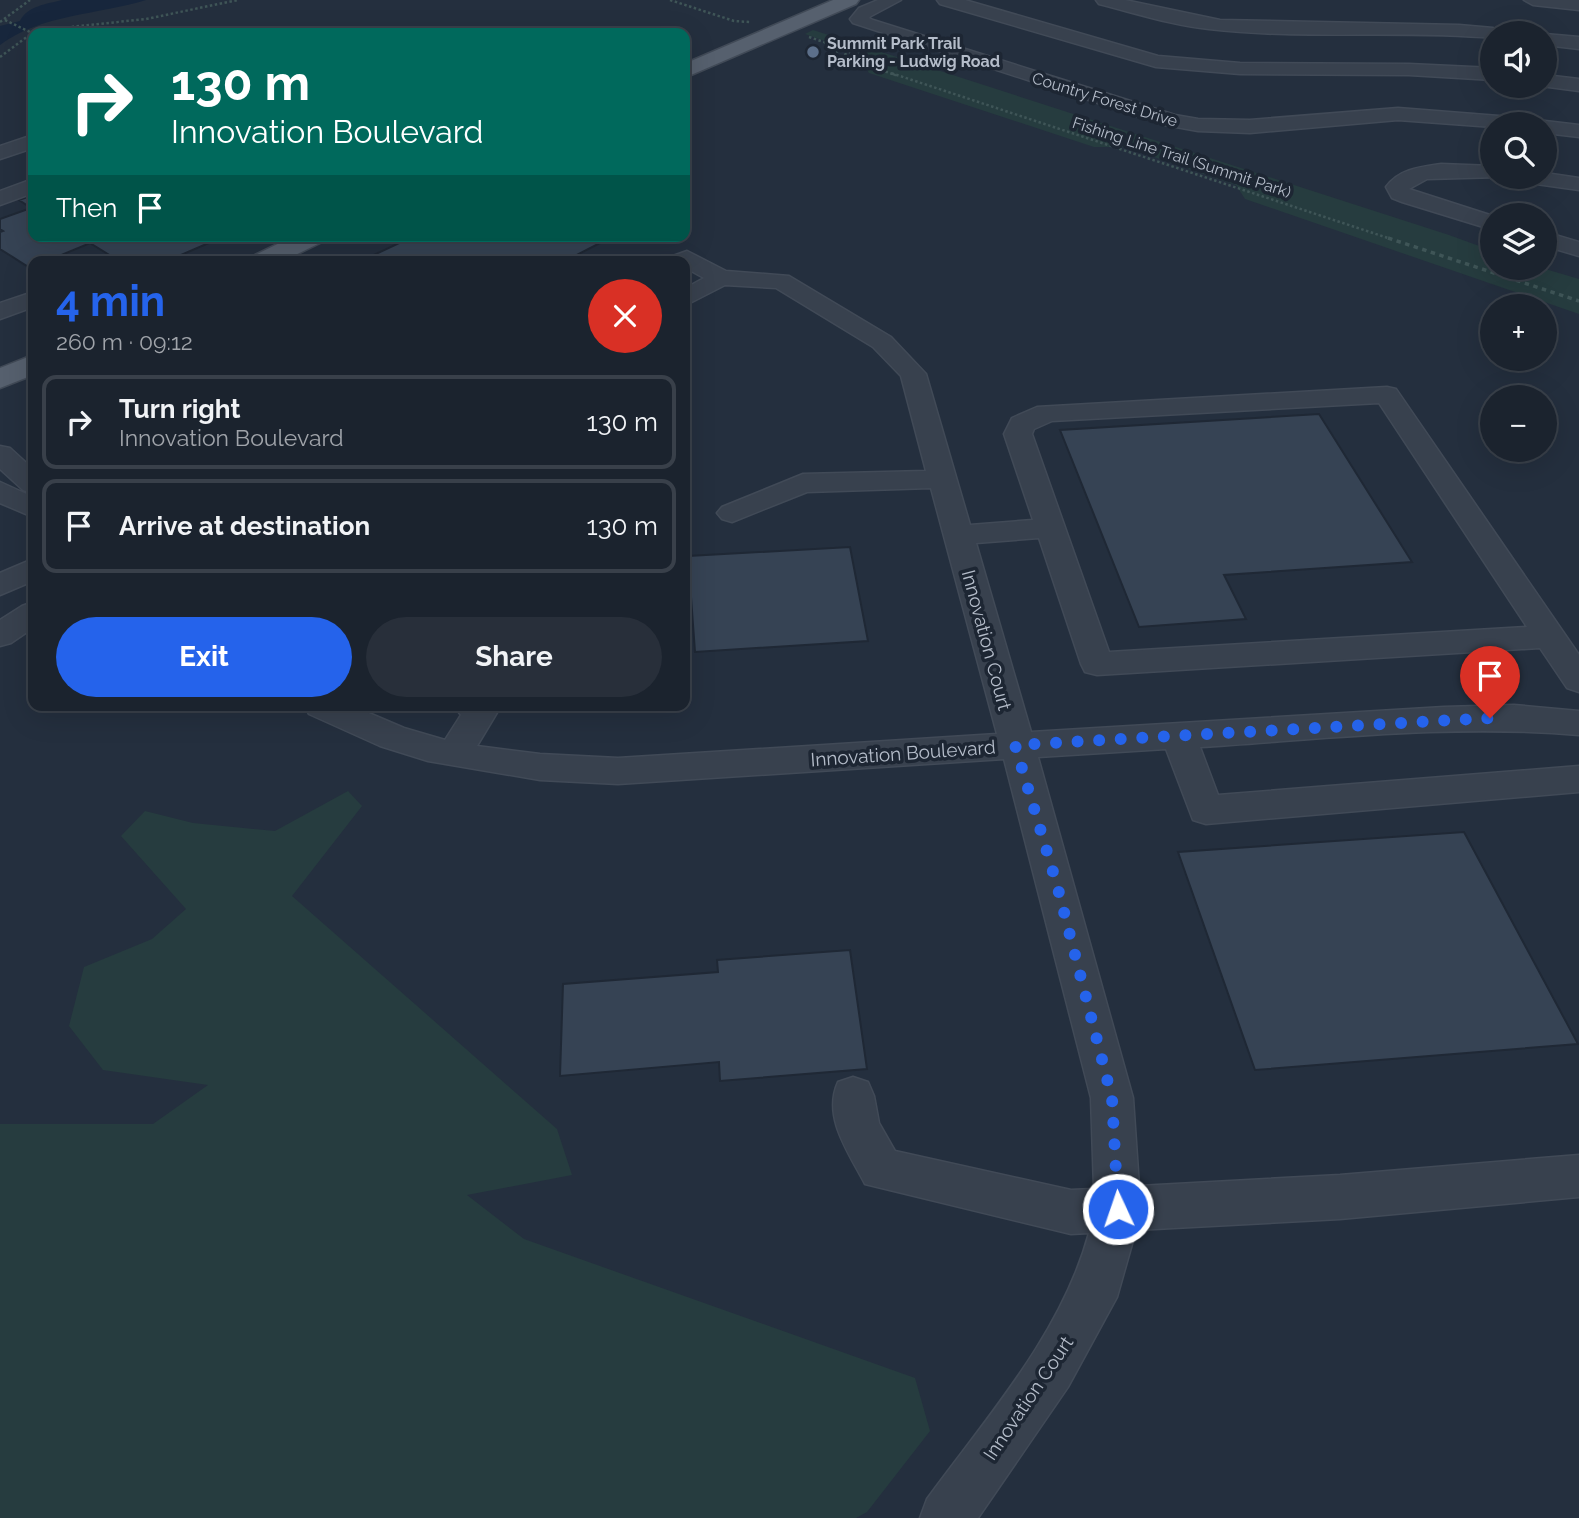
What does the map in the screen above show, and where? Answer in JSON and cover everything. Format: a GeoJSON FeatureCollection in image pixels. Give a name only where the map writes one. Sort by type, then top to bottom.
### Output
{"type":"FeatureCollection","features":[{"type":"Feature","properties":{"kind":"main road"},"geometry":{"type":"LineString","coordinates":[[690,69],[849,0]]}},
{"type":"Feature","properties":{"kind":"main road"},"geometry":{"type":"LineString","coordinates":[[273,256],[302,242]]}},
{"type":"Feature","properties":{"kind":"main road"},"geometry":{"type":"LineString","coordinates":[[0,379],[28,366]]}},
{"type":"Feature","properties":{"kind":"street","name":"Country Forest Drive"},"geometry":{"type":"LineString","coordinates":[[892,0],[859,19],[867,24],[1172,121],[1197,126],[1248,128],[1418,114],[1480,120]]}},
{"type":"Feature","properties":{"kind":"street"},"geometry":{"type":"LineString","coordinates":[[946,0],[1156,61],[1192,66],[1247,69],[1411,68],[1480,73]]}},
{"type":"Feature","properties":{"kind":"street"},"geometry":{"type":"LineString","coordinates":[[1105,0],[1166,16],[1220,25],[1408,26],[1480,32]]}},
{"type":"Feature","properties":{"kind":"street"},"geometry":{"type":"LineString","coordinates":[[1532,0],[1579,5]]}},
{"type":"Feature","properties":{"kind":"street"},"geometry":{"type":"LineString","coordinates":[[1557,41],[1579,43]]}},
{"type":"Feature","properties":{"kind":"street"},"geometry":{"type":"LineString","coordinates":[[1557,43],[1579,58]]}},
{"type":"Feature","properties":{"kind":"street"},"geometry":{"type":"LineString","coordinates":[[1557,82],[1579,85]]}},
{"type":"Feature","properties":{"kind":"street"},"geometry":{"type":"LineString","coordinates":[[1557,128],[1579,131]]}},
{"type":"Feature","properties":{"kind":"street"},"geometry":{"type":"LineString","coordinates":[[0,153],[28,143]]}},
{"type":"Feature","properties":{"kind":"street"},"geometry":{"type":"LineString","coordinates":[[0,174],[28,164]]}},
{"type":"Feature","properties":{"kind":"street"},"geometry":{"type":"LineString","coordinates":[[1480,170],[1435,172],[1408,177],[1397,187],[1401,193],[1410,197],[1480,219]]}},
{"type":"Feature","properties":{"kind":"street"},"geometry":{"type":"LineString","coordinates":[[1557,181],[1579,184]]}},
{"type":"Feature","properties":{"kind":"street"},"geometry":{"type":"LineString","coordinates":[[0,198],[28,188]]}},
{"type":"Feature","properties":{"kind":"street"},"geometry":{"type":"LineString","coordinates":[[1557,243],[1579,249]]}},
{"type":"Feature","properties":{"kind":"street"},"geometry":{"type":"LineString","coordinates":[[690,260],[722,278]]}},
{"type":"Feature","properties":{"kind":"street"},"geometry":{"type":"LineString","coordinates":[[690,296],[722,278]]}},
{"type":"Feature","properties":{"kind":"street","name":"Innovation Court"},"geometry":{"type":"LineString","coordinates":[[722,278],[781,281],[883,342],[913,374],[1015,745],[1057,885],[1112,1098],[1118,1209],[1100,1280],[1051,1370],[946,1518]]}},
{"type":"Feature","properties":{"kind":"street"},"geometry":{"type":"LineString","coordinates":[[0,312],[28,301]]}},
{"type":"Feature","properties":{"kind":"street"},"geometry":{"type":"LineString","coordinates":[[1551,636],[1097,664],[1018,434],[1022,424],[1032,417],[1047,413],[1387,395],[1551,636],[1579,680]]}},
{"type":"Feature","properties":{"kind":"street"},"geometry":{"type":"LineString","coordinates":[[0,454],[28,479]]}},
{"type":"Feature","properties":{"kind":"street"},"geometry":{"type":"LineString","coordinates":[[732,513],[803,482],[942,479]]}},
{"type":"Feature","properties":{"kind":"street"},"geometry":{"type":"LineString","coordinates":[[0,491],[28,505]]}},
{"type":"Feature","properties":{"kind":"street"},"geometry":{"type":"LineString","coordinates":[[957,535],[1049,528]]}},
{"type":"Feature","properties":{"kind":"street"},"geometry":{"type":"LineString","coordinates":[[0,585],[28,573]]}},
{"type":"Feature","properties":{"kind":"street"},"geometry":{"type":"LineString","coordinates":[[0,635],[28,616]]}},
{"type":"Feature","properties":{"kind":"street","name":"Innovation Boulevard"},"geometry":{"type":"LineString","coordinates":[[331,711],[418,746],[479,762],[548,769],[618,771],[1444,719],[1514,718],[1579,723]]}},
{"type":"Feature","properties":{"kind":"street"},"geometry":{"type":"LineString","coordinates":[[453,755],[477,711]]}},
{"type":"Feature","properties":{"kind":"street"},"geometry":{"type":"LineString","coordinates":[[1178,735],[1206,810],[1579,779]]}},
{"type":"Feature","properties":{"kind":"street"},"geometry":{"type":"LineString","coordinates":[[853,1096],[858,1128],[881,1169],[1070,1212],[1340,1197],[1579,1176]]}},
{"type":"Feature","properties":{"kind":"path"},"geometry":{"type":"LineString","coordinates":[[0,22],[30,0]]}},
{"type":"Feature","properties":{"kind":"path"},"geometry":{"type":"LineString","coordinates":[[50,28],[176,14],[238,0]]}},
{"type":"Feature","properties":{"kind":"path"},"geometry":{"type":"LineString","coordinates":[[670,0],[734,21],[754,22]]}},
{"type":"Feature","properties":{"kind":"path"},"geometry":{"type":"LineString","coordinates":[[4,19],[28,30]]}},
{"type":"Feature","properties":{"kind":"path","name":"Fishing Line Trail (Summit Park)"},"geometry":{"type":"LineString","coordinates":[[805,36],[851,52],[895,75],[891,73],[1579,302]]}},
{"type":"Feature","properties":{"kind":"path"},"geometry":{"type":"LineString","coordinates":[[0,58],[28,37]]}},
{"type":"Feature","properties":{"kind":"path"},"geometry":{"type":"LineString","coordinates":[[831,54],[838,51]]}},
{"type":"Feature","properties":{"kind":"path"},"geometry":{"type":"LineString","coordinates":[[840,57],[851,52]]}},
{"type":"Feature","properties":{"kind":"green space"},"geometry":{"type":"Polygon","coordinates":[[[813,30],[1480,246],[1480,280],[1245,199],[1236,185],[1125,147],[1094,147],[869,73],[863,63],[873,61],[871,57],[805,34],[813,30]]]}},
{"type":"Feature","properties":{"kind":"green space"},"geometry":{"type":"Polygon","coordinates":[[[1557,272],[1579,279],[1579,314],[1557,306],[1557,294],[1521,294],[1480,280],[1557,280],[1557,272]]]}},
{"type":"Feature","properties":{"kind":"green space"},"geometry":{"type":"Polygon","coordinates":[[[348,791],[362,806],[292,896],[557,1129],[572,1175],[467,1195],[524,1239],[915,1378],[930,1431],[867,1512],[856,1518],[0,1518],[0,1124],[153,1124],[208,1085],[103,1070],[69,1026],[84,967],[152,939],[186,909],[121,836],[145,811],[193,823],[275,831],[348,791]]]}},
{"type":"Feature","properties":{"kind":"water"},"geometry":{"type":"Polygon","coordinates":[[[62,0],[146,0],[28,28],[0,45],[0,26],[20,21],[27,12],[38,6],[62,0]]]}},
{"type":"Feature","properties":{"kind":"building"},"geometry":{"type":"Polygon","coordinates":[[[28,197],[28,206],[19,200],[28,197]]]}},
{"type":"Feature","properties":{"kind":"building"},"geometry":{"type":"Polygon","coordinates":[[[28,209],[28,242],[211,242],[179,256],[111,256],[90,243],[59,256],[28,256],[28,267],[0,249],[0,232],[3,231],[0,229],[0,219],[28,209]]]}},
{"type":"Feature","properties":{"kind":"building"},"geometry":{"type":"Polygon","coordinates":[[[401,242],[602,242],[575,256],[372,256],[401,242]]]}},
{"type":"Feature","properties":{"kind":"building"},"geometry":{"type":"Polygon","coordinates":[[[1319,414],[1412,562],[1224,575],[1246,619],[1139,627],[1060,430],[1319,414]]]}},
{"type":"Feature","properties":{"kind":"building"},"geometry":{"type":"Polygon","coordinates":[[[850,547],[868,641],[695,652],[690,556],[850,547]]]}},
{"type":"Feature","properties":{"kind":"building"},"geometry":{"type":"Polygon","coordinates":[[[1464,832],[1578,1044],[1255,1070],[1178,852],[1464,832]]]}},
{"type":"Feature","properties":{"kind":"building"},"geometry":{"type":"Polygon","coordinates":[[[850,950],[867,1069],[720,1081],[719,1062],[560,1076],[563,984],[718,972],[717,960],[850,950]]]}},
{"type":"Feature","properties":{"kind":"place","name":"Summit Park Trail Parking - Ludwig Road"},"geometry":{"type":"Point","coordinates":[813,52]}},
{"type":"Feature","properties":{"kind":"route"},"geometry":{"type":"LineString","coordinates":[[1118,1209],[1112,1098],[1057,885],[1015,745],[1490,718]]}}]}
